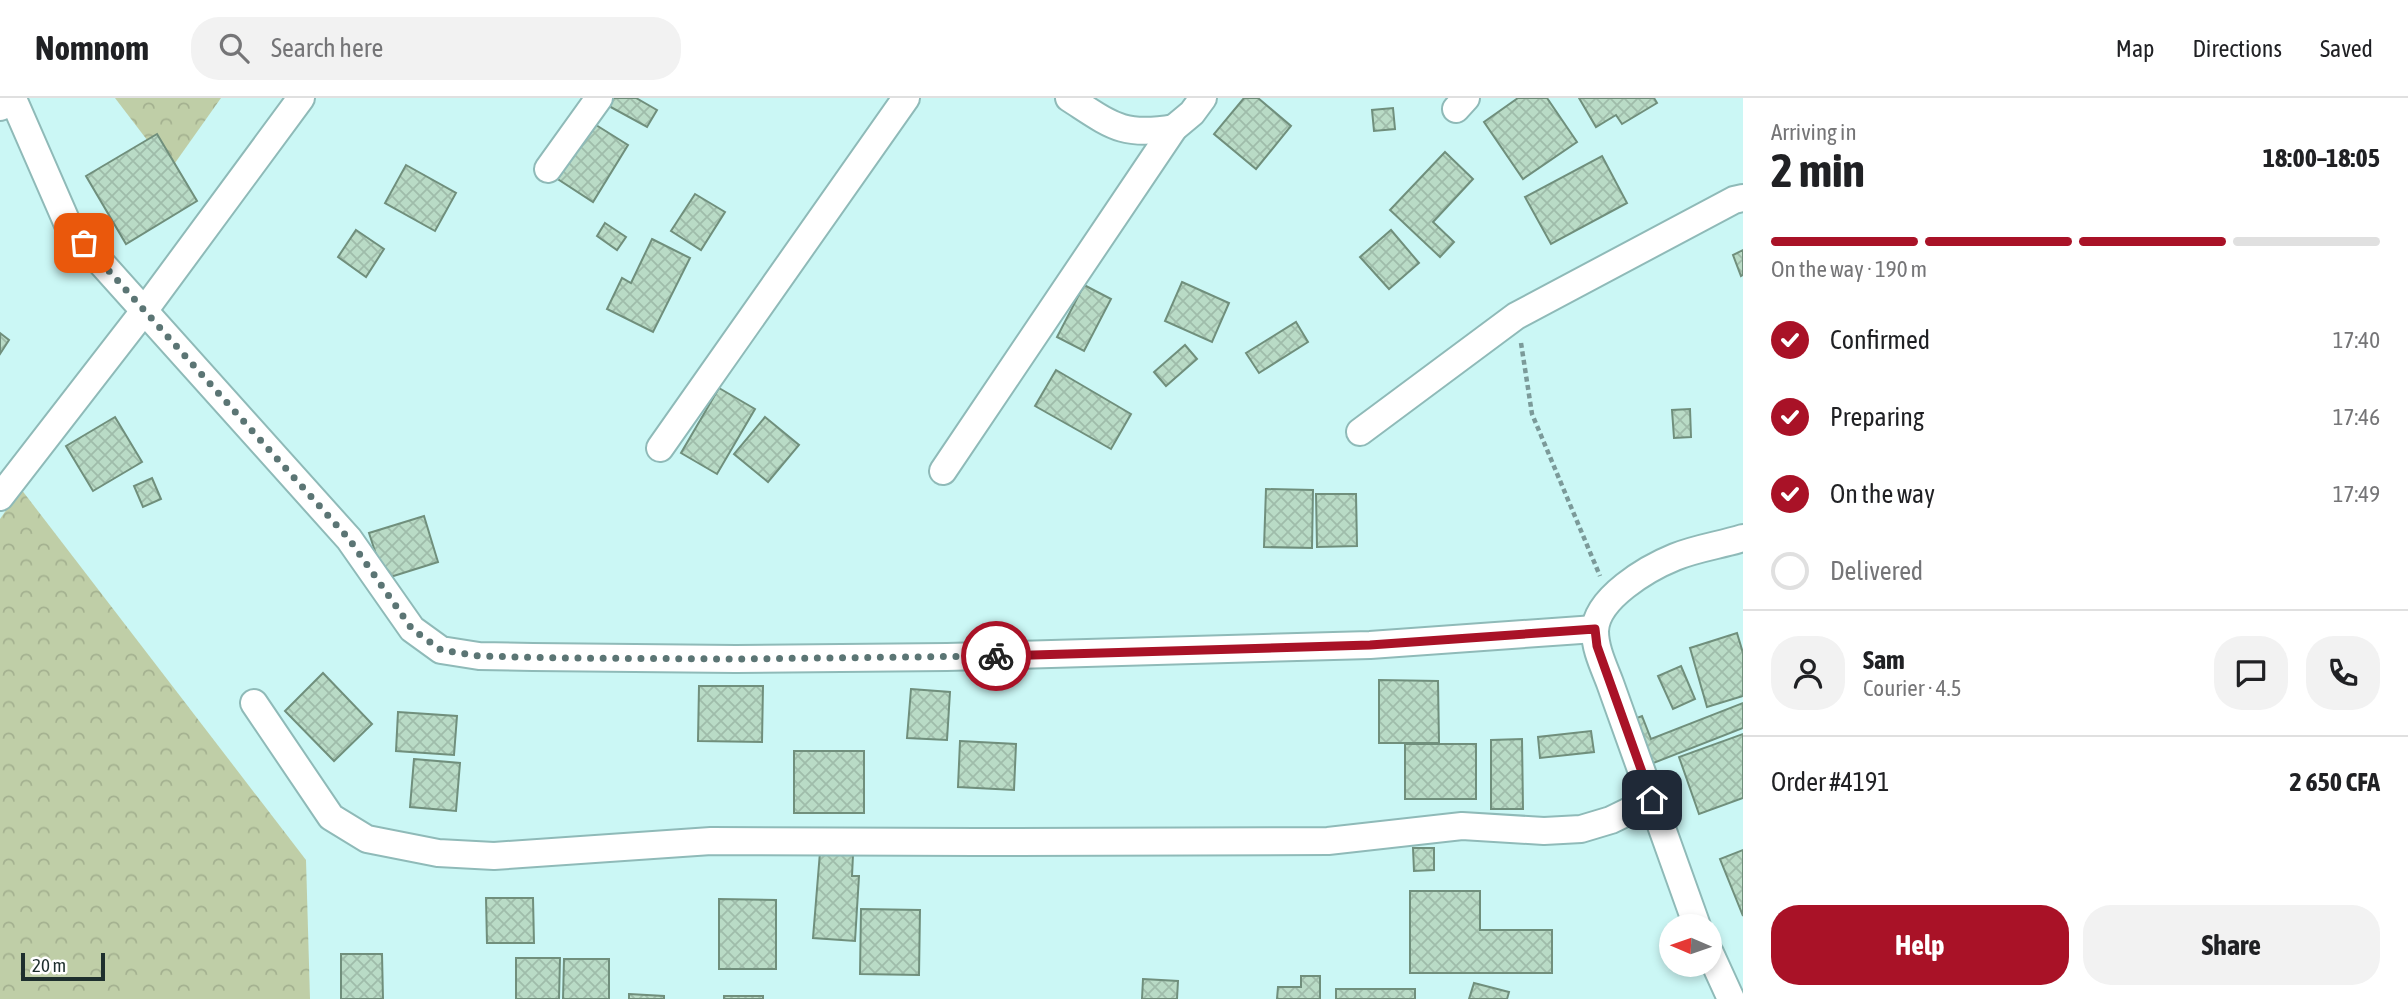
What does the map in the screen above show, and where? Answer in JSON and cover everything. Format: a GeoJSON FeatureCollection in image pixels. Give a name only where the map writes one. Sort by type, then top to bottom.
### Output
{"type":"FeatureCollection","features":[{"type":"Feature","properties":{"kind":"street"},"geometry":{"type":"LineString","coordinates":[[0,497],[144,311],[301,98]]}},
{"type":"Feature","properties":{"kind":"street"},"geometry":{"type":"LineString","coordinates":[[548,169],[599,98]]}},
{"type":"Feature","properties":{"kind":"street"},"geometry":{"type":"LineString","coordinates":[[660,448],[906,98]]}},
{"type":"Feature","properties":{"kind":"street"},"geometry":{"type":"LineString","coordinates":[[1069,98],[1112,127],[1148,132],[1174,128]]}},
{"type":"Feature","properties":{"kind":"street"},"geometry":{"type":"LineString","coordinates":[[943,471],[1174,128],[1192,113],[1203,98]]}},
{"type":"Feature","properties":{"kind":"street"},"geometry":{"type":"LineString","coordinates":[[0,107],[14,101],[69,226],[349,539],[412,629],[441,650],[479,656],[520,657],[947,657],[1370,645],[1595,629]]}},
{"type":"Feature","properties":{"kind":"street"},"geometry":{"type":"LineString","coordinates":[[1360,432],[1516,316],[1734,200],[1743,198]]}},
{"type":"Feature","properties":{"kind":"street"},"geometry":{"type":"LineString","coordinates":[[1693,914],[1597,646],[1595,629],[1600,613],[1610,599],[1637,577],[1675,557],[1743,538]]}},
{"type":"Feature","properties":{"kind":"street"},"geometry":{"type":"LineString","coordinates":[[254,703],[331,817],[367,839],[438,853],[494,856],[711,841],[1328,841],[1462,826],[1544,831],[1581,829],[1611,820],[1652,800]]}},
{"type":"Feature","properties":{"kind":"street"},"geometry":{"type":"LineString","coordinates":[[1721,977],[1731,999]]}},
{"type":"Feature","properties":{"kind":"path"},"geometry":{"type":"LineString","coordinates":[[1516,316],[1532,414],[1610,599]]}},
{"type":"Feature","properties":{"kind":"green space"},"geometry":{"type":"Polygon","coordinates":[[[115,98],[221,98],[170,170],[115,98]]]}},
{"type":"Feature","properties":{"kind":"green space"},"geometry":{"type":"Polygon","coordinates":[[[21,489],[306,860],[310,999],[0,999],[0,519],[21,489]]]}},
{"type":"Feature","properties":{"kind":"building"},"geometry":{"type":"Polygon","coordinates":[[[611,98],[636,98],[657,110],[647,127],[607,105],[611,98]]]}},
{"type":"Feature","properties":{"kind":"building"},"geometry":{"type":"Polygon","coordinates":[[[1244,98],[1258,98],[1291,126],[1256,169],[1214,134],[1244,98]]]}},
{"type":"Feature","properties":{"kind":"building"},"geometry":{"type":"Polygon","coordinates":[[[1518,98],[1547,98],[1577,142],[1523,179],[1484,122],[1518,98]]]}},
{"type":"Feature","properties":{"kind":"building"},"geometry":{"type":"Polygon","coordinates":[[[1579,98],[1654,98],[1657,103],[1622,124],[1616,115],[1596,127],[1579,98]]]}},
{"type":"Feature","properties":{"kind":"building"},"geometry":{"type":"Polygon","coordinates":[[[1393,108],[1395,129],[1374,131],[1372,110],[1393,108]]]}},
{"type":"Feature","properties":{"kind":"building"},"geometry":{"type":"Polygon","coordinates":[[[588,120],[628,145],[593,202],[553,176],[588,120]]]}},
{"type":"Feature","properties":{"kind":"building"},"geometry":{"type":"Polygon","coordinates":[[[157,134],[197,201],[126,244],[86,176],[157,134]]]}},
{"type":"Feature","properties":{"kind":"building"},"geometry":{"type":"Polygon","coordinates":[[[1445,152],[1473,179],[1433,222],[1454,242],[1440,257],[1390,210],[1445,152]]]}},
{"type":"Feature","properties":{"kind":"building"},"geometry":{"type":"Polygon","coordinates":[[[1602,156],[1627,203],[1551,244],[1525,197],[1602,156]]]}},
{"type":"Feature","properties":{"kind":"building"},"geometry":{"type":"Polygon","coordinates":[[[406,165],[456,193],[435,231],[385,203],[406,165]]]}},
{"type":"Feature","properties":{"kind":"building"},"geometry":{"type":"Polygon","coordinates":[[[695,194],[725,212],[701,250],[671,231],[695,194]]]}},
{"type":"Feature","properties":{"kind":"building"},"geometry":{"type":"Polygon","coordinates":[[[605,223],[626,237],[617,250],[597,236],[605,223]]]}},
{"type":"Feature","properties":{"kind":"building"},"geometry":{"type":"Polygon","coordinates":[[[356,230],[384,249],[366,277],[338,257],[356,230]]]}},
{"type":"Feature","properties":{"kind":"building"},"geometry":{"type":"Polygon","coordinates":[[[1391,230],[1419,263],[1389,289],[1360,257],[1391,230]]]}},
{"type":"Feature","properties":{"kind":"building"},"geometry":{"type":"Polygon","coordinates":[[[652,239],[690,258],[653,332],[607,309],[622,278],[631,283],[652,239]]]}},
{"type":"Feature","properties":{"kind":"building"},"geometry":{"type":"Polygon","coordinates":[[[1743,250],[1743,275],[1741,276],[1733,255],[1743,250]]]}},
{"type":"Feature","properties":{"kind":"building"},"geometry":{"type":"Polygon","coordinates":[[[1182,282],[1229,303],[1212,342],[1165,321],[1182,282]]]}},
{"type":"Feature","properties":{"kind":"building"},"geometry":{"type":"Polygon","coordinates":[[[1084,285],[1111,299],[1084,351],[1057,337],[1084,285]]]}},
{"type":"Feature","properties":{"kind":"building"},"geometry":{"type":"Polygon","coordinates":[[[1296,322],[1308,342],[1259,373],[1246,353],[1296,322]]]}},
{"type":"Feature","properties":{"kind":"building"},"geometry":{"type":"Polygon","coordinates":[[[0,333],[9,340],[0,354],[0,333]]]}},
{"type":"Feature","properties":{"kind":"building"},"geometry":{"type":"Polygon","coordinates":[[[1185,345],[1197,359],[1166,386],[1154,372],[1185,345]]]}},
{"type":"Feature","properties":{"kind":"building"},"geometry":{"type":"Polygon","coordinates":[[[1056,370],[1131,414],[1111,449],[1035,406],[1056,370]]]}},
{"type":"Feature","properties":{"kind":"building"},"geometry":{"type":"Polygon","coordinates":[[[719,388],[755,409],[717,474],[681,453],[719,388]]]}},
{"type":"Feature","properties":{"kind":"building"},"geometry":{"type":"Polygon","coordinates":[[[1690,409],[1691,437],[1674,438],[1672,410],[1690,409]]]}},
{"type":"Feature","properties":{"kind":"building"},"geometry":{"type":"Polygon","coordinates":[[[115,417],[142,462],[93,491],[66,446],[115,417]]]}},
{"type":"Feature","properties":{"kind":"building"},"geometry":{"type":"Polygon","coordinates":[[[765,417],[799,445],[768,482],[734,454],[765,417]]]}},
{"type":"Feature","properties":{"kind":"building"},"geometry":{"type":"Polygon","coordinates":[[[152,478],[161,499],[143,507],[134,486],[152,478]]]}},
{"type":"Feature","properties":{"kind":"building"},"geometry":{"type":"Polygon","coordinates":[[[1266,489],[1313,490],[1312,548],[1264,547],[1266,489]]]}},
{"type":"Feature","properties":{"kind":"building"},"geometry":{"type":"Polygon","coordinates":[[[1316,494],[1356,494],[1357,546],[1317,547],[1316,494]]]}},
{"type":"Feature","properties":{"kind":"building"},"geometry":{"type":"Polygon","coordinates":[[[424,516],[438,562],[384,579],[369,533],[424,516]]]}},
{"type":"Feature","properties":{"kind":"building"},"geometry":{"type":"Polygon","coordinates":[[[1737,633],[1743,653],[1743,696],[1707,707],[1690,648],[1737,633]]]}},
{"type":"Feature","properties":{"kind":"building"},"geometry":{"type":"Polygon","coordinates":[[[1681,666],[1695,699],[1673,709],[1658,676],[1681,666]]]}},
{"type":"Feature","properties":{"kind":"building"},"geometry":{"type":"Polygon","coordinates":[[[323,673],[372,724],[334,761],[285,711],[323,673]]]}},
{"type":"Feature","properties":{"kind":"building"},"geometry":{"type":"Polygon","coordinates":[[[1379,680],[1438,681],[1439,743],[1379,743],[1379,680]]]}},
{"type":"Feature","properties":{"kind":"building"},"geometry":{"type":"Polygon","coordinates":[[[699,686],[763,686],[762,742],[698,741],[699,686]]]}},
{"type":"Feature","properties":{"kind":"building"},"geometry":{"type":"Polygon","coordinates":[[[911,689],[950,692],[947,740],[907,738],[911,689]]]}},
{"type":"Feature","properties":{"kind":"building"},"geometry":{"type":"Polygon","coordinates":[[[1743,703],[1743,728],[1638,769],[1621,724],[1642,716],[1651,739],[1743,703]]]}},
{"type":"Feature","properties":{"kind":"building"},"geometry":{"type":"Polygon","coordinates":[[[398,712],[457,716],[454,755],[396,751],[398,712]]]}},
{"type":"Feature","properties":{"kind":"building"},"geometry":{"type":"Polygon","coordinates":[[[1591,731],[1594,752],[1540,758],[1538,737],[1591,731]]]}},
{"type":"Feature","properties":{"kind":"building"},"geometry":{"type":"Polygon","coordinates":[[[1743,734],[1743,798],[1699,814],[1679,757],[1743,734]]]}},
{"type":"Feature","properties":{"kind":"building"},"geometry":{"type":"Polygon","coordinates":[[[1522,739],[1523,809],[1491,809],[1491,740],[1522,739]]]}},
{"type":"Feature","properties":{"kind":"building"},"geometry":{"type":"Polygon","coordinates":[[[960,741],[1016,744],[1014,790],[958,787],[960,741]]]}},
{"type":"Feature","properties":{"kind":"building"},"geometry":{"type":"Polygon","coordinates":[[[1405,744],[1476,744],[1476,799],[1405,799],[1405,744]]]}},
{"type":"Feature","properties":{"kind":"building"},"geometry":{"type":"Polygon","coordinates":[[[794,751],[864,751],[864,813],[794,813],[794,751]]]}},
{"type":"Feature","properties":{"kind":"building"},"geometry":{"type":"Polygon","coordinates":[[[414,759],[460,763],[456,811],[410,807],[414,759]]]}},
{"type":"Feature","properties":{"kind":"building"},"geometry":{"type":"Polygon","coordinates":[[[1413,848],[1434,848],[1434,870],[1414,871],[1413,848]]]}},
{"type":"Feature","properties":{"kind":"building"},"geometry":{"type":"Polygon","coordinates":[[[1743,850],[1743,916],[1720,859],[1743,850]]]}},
{"type":"Feature","properties":{"kind":"building"},"geometry":{"type":"Polygon","coordinates":[[[820,852],[853,855],[852,876],[859,876],[855,941],[813,938],[820,852]]]}},
{"type":"Feature","properties":{"kind":"building"},"geometry":{"type":"Polygon","coordinates":[[[1410,891],[1480,891],[1480,930],[1552,930],[1552,973],[1410,973],[1410,891]]]}},
{"type":"Feature","properties":{"kind":"building"},"geometry":{"type":"Polygon","coordinates":[[[486,898],[533,898],[534,943],[487,943],[486,898]]]}},
{"type":"Feature","properties":{"kind":"building"},"geometry":{"type":"Polygon","coordinates":[[[719,899],[776,900],[776,969],[719,969],[719,899]]]}},
{"type":"Feature","properties":{"kind":"building"},"geometry":{"type":"Polygon","coordinates":[[[861,909],[920,910],[919,975],[860,974],[861,909]]]}},
{"type":"Feature","properties":{"kind":"building"},"geometry":{"type":"Polygon","coordinates":[[[341,954],[382,954],[383,999],[341,999],[341,954]]]}},
{"type":"Feature","properties":{"kind":"building"},"geometry":{"type":"Polygon","coordinates":[[[516,958],[560,958],[559,999],[516,999],[516,958]]]}},
{"type":"Feature","properties":{"kind":"building"},"geometry":{"type":"Polygon","coordinates":[[[564,959],[609,959],[609,999],[563,999],[564,959]]]}},
{"type":"Feature","properties":{"kind":"building"},"geometry":{"type":"Polygon","coordinates":[[[1301,976],[1320,976],[1320,999],[1277,999],[1278,987],[1301,987],[1301,976]]]}},
{"type":"Feature","properties":{"kind":"building"},"geometry":{"type":"Polygon","coordinates":[[[1143,979],[1178,981],[1177,999],[1142,999],[1143,979]]]}},
{"type":"Feature","properties":{"kind":"building"},"geometry":{"type":"Polygon","coordinates":[[[1474,983],[1509,992],[1507,999],[1469,999],[1474,983]]]}},
{"type":"Feature","properties":{"kind":"building"},"geometry":{"type":"Polygon","coordinates":[[[1336,989],[1415,989],[1415,999],[1336,999],[1336,989]]]}},
{"type":"Feature","properties":{"kind":"building"},"geometry":{"type":"Polygon","coordinates":[[[629,994],[664,996],[664,999],[629,999],[629,994]]]}},
{"type":"Feature","properties":{"kind":"building"},"geometry":{"type":"Polygon","coordinates":[[[724,996],[763,996],[763,999],[724,999],[724,996]]]}},
{"type":"Feature","properties":{"kind":"way so far"},"geometry":{"type":"LineString","coordinates":[[84,243],[349,539],[412,629],[441,650],[479,656],[559,658],[996,656]]}},
{"type":"Feature","properties":{"kind":"route"},"geometry":{"type":"LineString","coordinates":[[996,656],[1370,645],[1595,629],[1597,646],[1652,800]]}}]}
